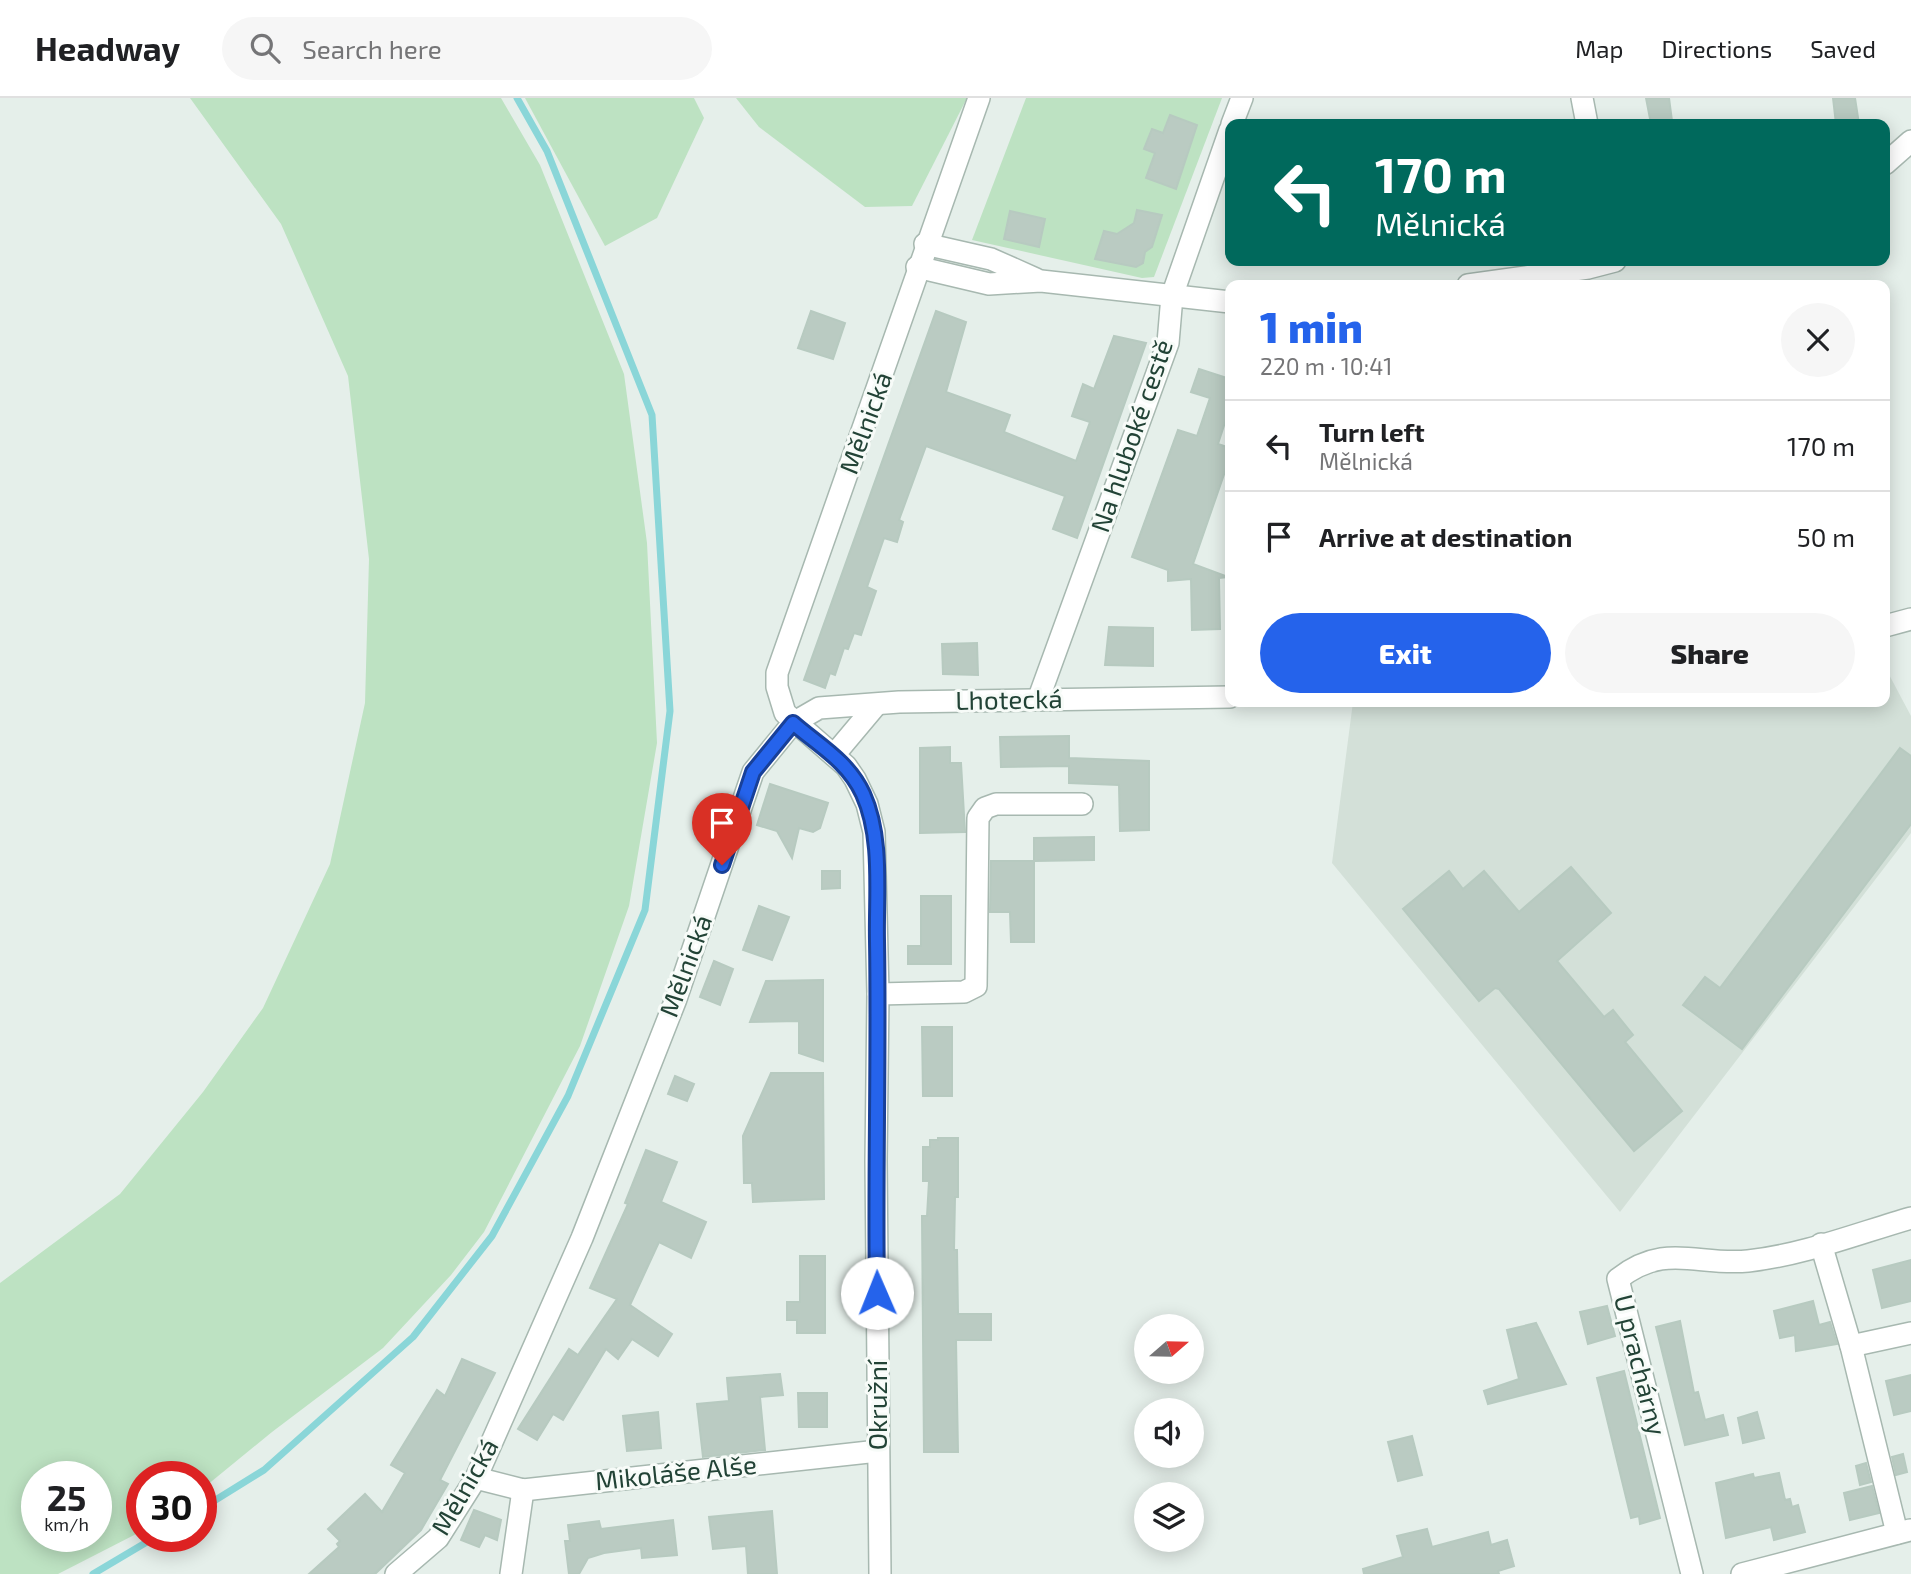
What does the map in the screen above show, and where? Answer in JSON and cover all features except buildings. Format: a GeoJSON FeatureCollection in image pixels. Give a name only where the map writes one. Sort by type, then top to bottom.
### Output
{"type":"FeatureCollection","features":[{"type":"Feature","properties":{"kind":"street","name":"Mělnická"},"geometry":{"type":"LineString","coordinates":[[396,1574],[439,1538],[475,1478],[592,1213],[676,999],[753,772],[793,723],[779,699],[777,673],[901,323],[925,244],[979,98]]}},
{"type":"Feature","properties":{"kind":"street"},"geometry":{"type":"LineString","coordinates":[[1234,119],[1242,98]]}},
{"type":"Feature","properties":{"kind":"street"},"geometry":{"type":"LineString","coordinates":[[1582,98],[1586,119]]}},
{"type":"Feature","properties":{"kind":"street"},"geometry":{"type":"LineString","coordinates":[[1890,160],[1911,141]]}},
{"type":"Feature","properties":{"kind":"street","name":"Na hluboké cestě"},"geometry":{"type":"LineString","coordinates":[[1038,700],[1168,342],[1172,296],[1225,144]]}},
{"type":"Feature","properties":{"kind":"street"},"geometry":{"type":"LineString","coordinates":[[925,244],[992,259],[1041,281]]}},
{"type":"Feature","properties":{"kind":"street"},"geometry":{"type":"LineString","coordinates":[[1498,280],[1581,266]]}},
{"type":"Feature","properties":{"kind":"street"},"geometry":{"type":"LineString","coordinates":[[917,267],[989,284],[1041,281],[1225,301]]}},
{"type":"Feature","properties":{"kind":"street"},"geometry":{"type":"LineString","coordinates":[[1890,625],[1911,619]]}},
{"type":"Feature","properties":{"kind":"street","name":"Lhotecká"},"geometry":{"type":"LineString","coordinates":[[793,723],[819,708],[899,702],[1225,697]]}},
{"type":"Feature","properties":{"kind":"street"},"geometry":{"type":"LineString","coordinates":[[834,755],[876,705]]}},
{"type":"Feature","properties":{"kind":"street","name":"Okružní"},"geometry":{"type":"LineString","coordinates":[[793,723],[846,766],[862,791],[874,832],[878,994],[880,1574]]}},
{"type":"Feature","properties":{"kind":"street"},"geometry":{"type":"LineString","coordinates":[[878,994],[964,992],[976,986],[978,818],[985,808],[996,804],[1082,804]]}},
{"type":"Feature","properties":{"kind":"street","name":"U prachárny"},"geometry":{"type":"LineString","coordinates":[[1692,1574],[1618,1279],[1634,1266],[1655,1258],[1747,1261],[1821,1244],[1911,1218]]}},
{"type":"Feature","properties":{"kind":"street"},"geometry":{"type":"LineString","coordinates":[[1742,1574],[1904,1532],[1821,1244]]}},
{"type":"Feature","properties":{"kind":"street"},"geometry":{"type":"LineString","coordinates":[[1851,1346],[1911,1333]]}},
{"type":"Feature","properties":{"kind":"street","name":"Mikoláše Alše"},"geometry":{"type":"LineString","coordinates":[[475,1478],[523,1490],[878,1451]]}},
{"type":"Feature","properties":{"kind":"street"},"geometry":{"type":"LineString","coordinates":[[511,1574],[523,1490]]}},
{"type":"Feature","properties":{"kind":"shaded area"},"geometry":{"type":"Polygon","coordinates":[[[1890,676],[1911,716],[1911,833],[1620,1212],[1332,863],[1352,707],[1890,707],[1890,676]]]}},
{"type":"Feature","properties":{"kind":"green space"},"geometry":{"type":"Polygon","coordinates":[[[190,98],[501,98],[540,165],[624,374],[647,543],[657,743],[629,906],[580,1046],[484,1232],[451,1275],[383,1348],[217,1477],[217,1461],[126,1461],[126,1539],[112,1546],[112,1461],[21,1461],[21,1552],[101,1552],[58,1574],[0,1574],[0,1283],[120,1194],[203,1092],[263,1008],[330,864],[365,703],[369,559],[348,376],[281,224],[190,98]]]}},
{"type":"Feature","properties":{"kind":"green space"},"geometry":{"type":"Polygon","coordinates":[[[525,98],[694,98],[704,118],[657,218],[605,246],[525,98]]]}},
{"type":"Feature","properties":{"kind":"green space"},"geometry":{"type":"Polygon","coordinates":[[[736,98],[967,98],[912,206],[865,207],[759,127],[736,98]]]}},
{"type":"Feature","properties":{"kind":"green space"},"geometry":{"type":"Polygon","coordinates":[[[1026,98],[1222,98],[1154,277],[1142,278],[972,240],[1026,98]]]}},
{"type":"Feature","properties":{"kind":"waterway"},"geometry":{"type":"LineString","coordinates":[[217,1499],[264,1470],[413,1337],[492,1236],[568,1096],[645,910],[670,711],[652,415],[547,151],[517,98]]}},
{"type":"Feature","properties":{"kind":"waterway"},"geometry":{"type":"LineString","coordinates":[[93,1574],[130,1552]]}},
{"type":"Feature","properties":{"kind":"route"},"geometry":{"type":"LineString","coordinates":[[722,865],[753,772],[793,723],[846,766],[862,791],[874,832],[878,994],[877,1293]]}}]}
